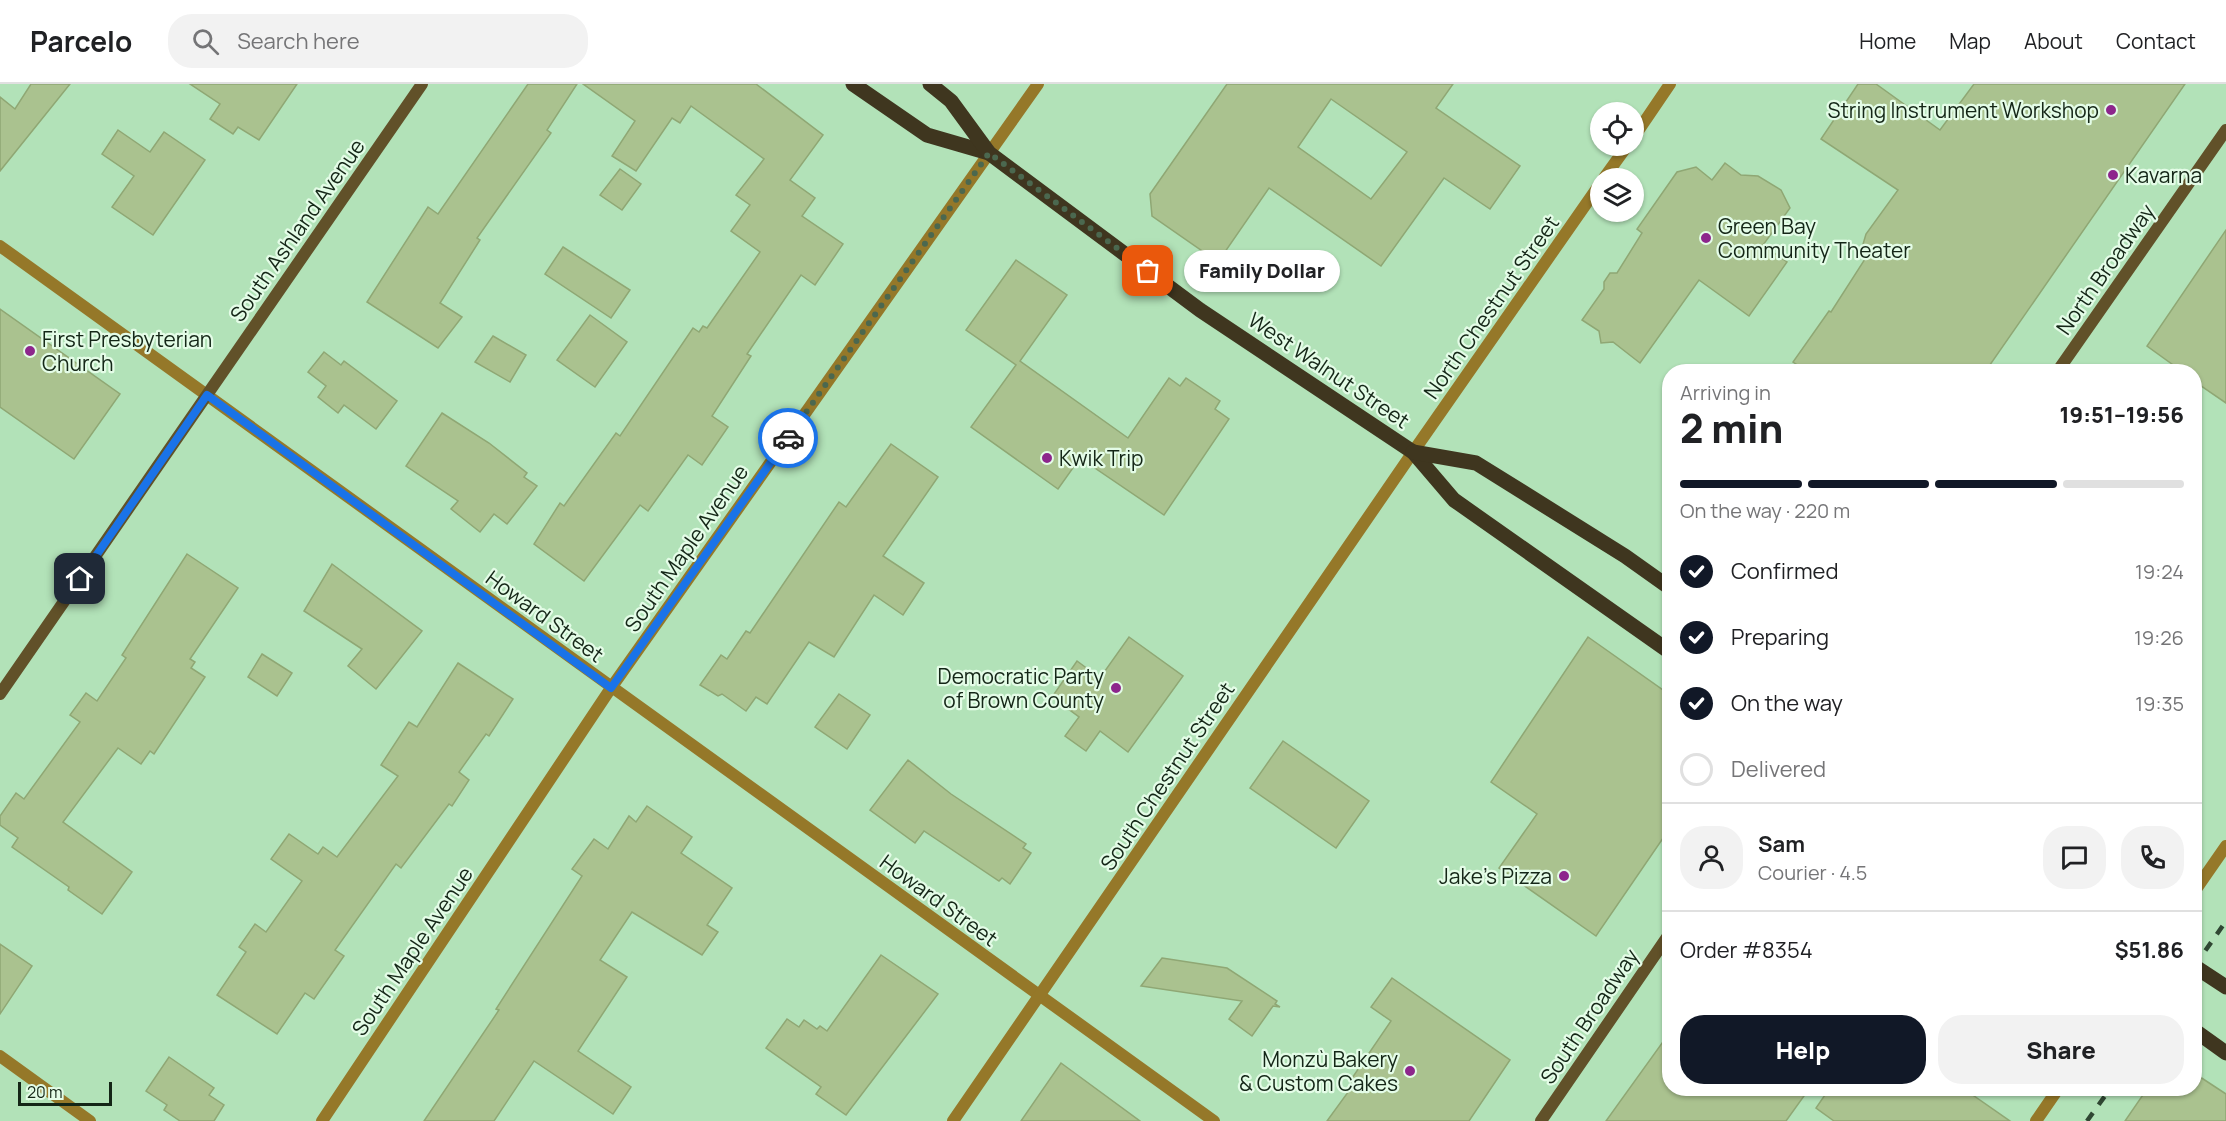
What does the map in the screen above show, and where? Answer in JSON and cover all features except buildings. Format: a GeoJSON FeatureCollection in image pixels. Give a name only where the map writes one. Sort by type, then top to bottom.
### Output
{"type":"FeatureCollection","features":[{"type":"Feature","properties":{"kind":"main road","name":"South Ashland Avenue"},"geometry":{"type":"LineString","coordinates":[[0,694],[422,84]]}},
{"type":"Feature","properties":{"kind":"main road","name":"West Walnut Street"},"geometry":{"type":"LineString","coordinates":[[854,84],[927,135],[989,153]]}},
{"type":"Feature","properties":{"kind":"main road","name":"West Walnut Street"},"geometry":{"type":"LineString","coordinates":[[930,84],[951,101],[989,153],[1200,310],[1413,452],[1454,500],[1662,646]]}},
{"type":"Feature","properties":{"kind":"main road","name":"North Broadway"},"geometry":{"type":"LineString","coordinates":[[2063,364],[2226,130]]}},
{"type":"Feature","properties":{"kind":"main road","name":"West Walnut Street"},"geometry":{"type":"LineString","coordinates":[[1413,452],[1476,463],[1625,556],[1662,582]]}},
{"type":"Feature","properties":{"kind":"main road","name":"South Broadway"},"geometry":{"type":"LineString","coordinates":[[1541,1121],[1662,945]]}},
{"type":"Feature","properties":{"kind":"main road"},"geometry":{"type":"LineString","coordinates":[[2202,971],[2226,987]]}},
{"type":"Feature","properties":{"kind":"main road"},"geometry":{"type":"LineString","coordinates":[[2202,1036],[2226,1053]]}},
{"type":"Feature","properties":{"kind":"street","name":"South Maple Avenue"},"geometry":{"type":"LineString","coordinates":[[322,1121],[611,688],[1038,84]]}},
{"type":"Feature","properties":{"kind":"street"},"geometry":{"type":"LineString","coordinates":[[1644,122],[1670,84]]}},
{"type":"Feature","properties":{"kind":"street","name":"North Chestnut Street"},"geometry":{"type":"LineString","coordinates":[[1413,452],[1590,198]]}},
{"type":"Feature","properties":{"kind":"street","name":"Howard Street"},"geometry":{"type":"LineString","coordinates":[[0,246],[1214,1121]]}},
{"type":"Feature","properties":{"kind":"street","name":"South Chestnut Street"},"geometry":{"type":"LineString","coordinates":[[953,1121],[1413,452]]}},
{"type":"Feature","properties":{"kind":"street"},"geometry":{"type":"LineString","coordinates":[[2202,880],[2226,846]]}},
{"type":"Feature","properties":{"kind":"street"},"geometry":{"type":"LineString","coordinates":[[0,1056],[90,1121]]}},
{"type":"Feature","properties":{"kind":"street"},"geometry":{"type":"LineString","coordinates":[[2036,1121],[2053,1096]]}},
{"type":"Feature","properties":{"kind":"railway"},"geometry":{"type":"LineString","coordinates":[[2202,956],[2226,921]]}},
{"type":"Feature","properties":{"kind":"railway"},"geometry":{"type":"LineString","coordinates":[[2087,1121],[2105,1096]]}},
{"type":"Feature","properties":{"kind":"way so far"},"geometry":{"type":"LineString","coordinates":[[788,438],[989,153],[1148,271]]}},
{"type":"Feature","properties":{"kind":"place","name":"String Instrument Workshop"},"geometry":{"type":"Point","coordinates":[2111,110]}},
{"type":"Feature","properties":{"kind":"place","name":"Kavarna"},"geometry":{"type":"Point","coordinates":[2113,175]}},
{"type":"Feature","properties":{"kind":"place","name":"Green Bay Community Theater"},"geometry":{"type":"Point","coordinates":[1706,238]}},
{"type":"Feature","properties":{"kind":"place","name":"Family Dollar"},"geometry":{"type":"Point","coordinates":[1148,271]}},
{"type":"Feature","properties":{"kind":"place","name":"First Presbyterian Church"},"geometry":{"type":"Point","coordinates":[30,351]}},
{"type":"Feature","properties":{"kind":"place","name":"Kwik Trip"},"geometry":{"type":"Point","coordinates":[1047,458]}},
{"type":"Feature","properties":{"kind":"place","name":"Democratic Party of Brown County"},"geometry":{"type":"Point","coordinates":[1116,688]}},
{"type":"Feature","properties":{"kind":"place","name":"Jake's Pizza"},"geometry":{"type":"Point","coordinates":[1564,876]}},
{"type":"Feature","properties":{"kind":"place","name":"Monzù Bakery & Custom Cakes"},"geometry":{"type":"Point","coordinates":[1410,1071]}},
{"type":"Feature","properties":{"kind":"route"},"geometry":{"type":"LineString","coordinates":[[80,579],[207,395],[611,688],[788,438]]}}]}
